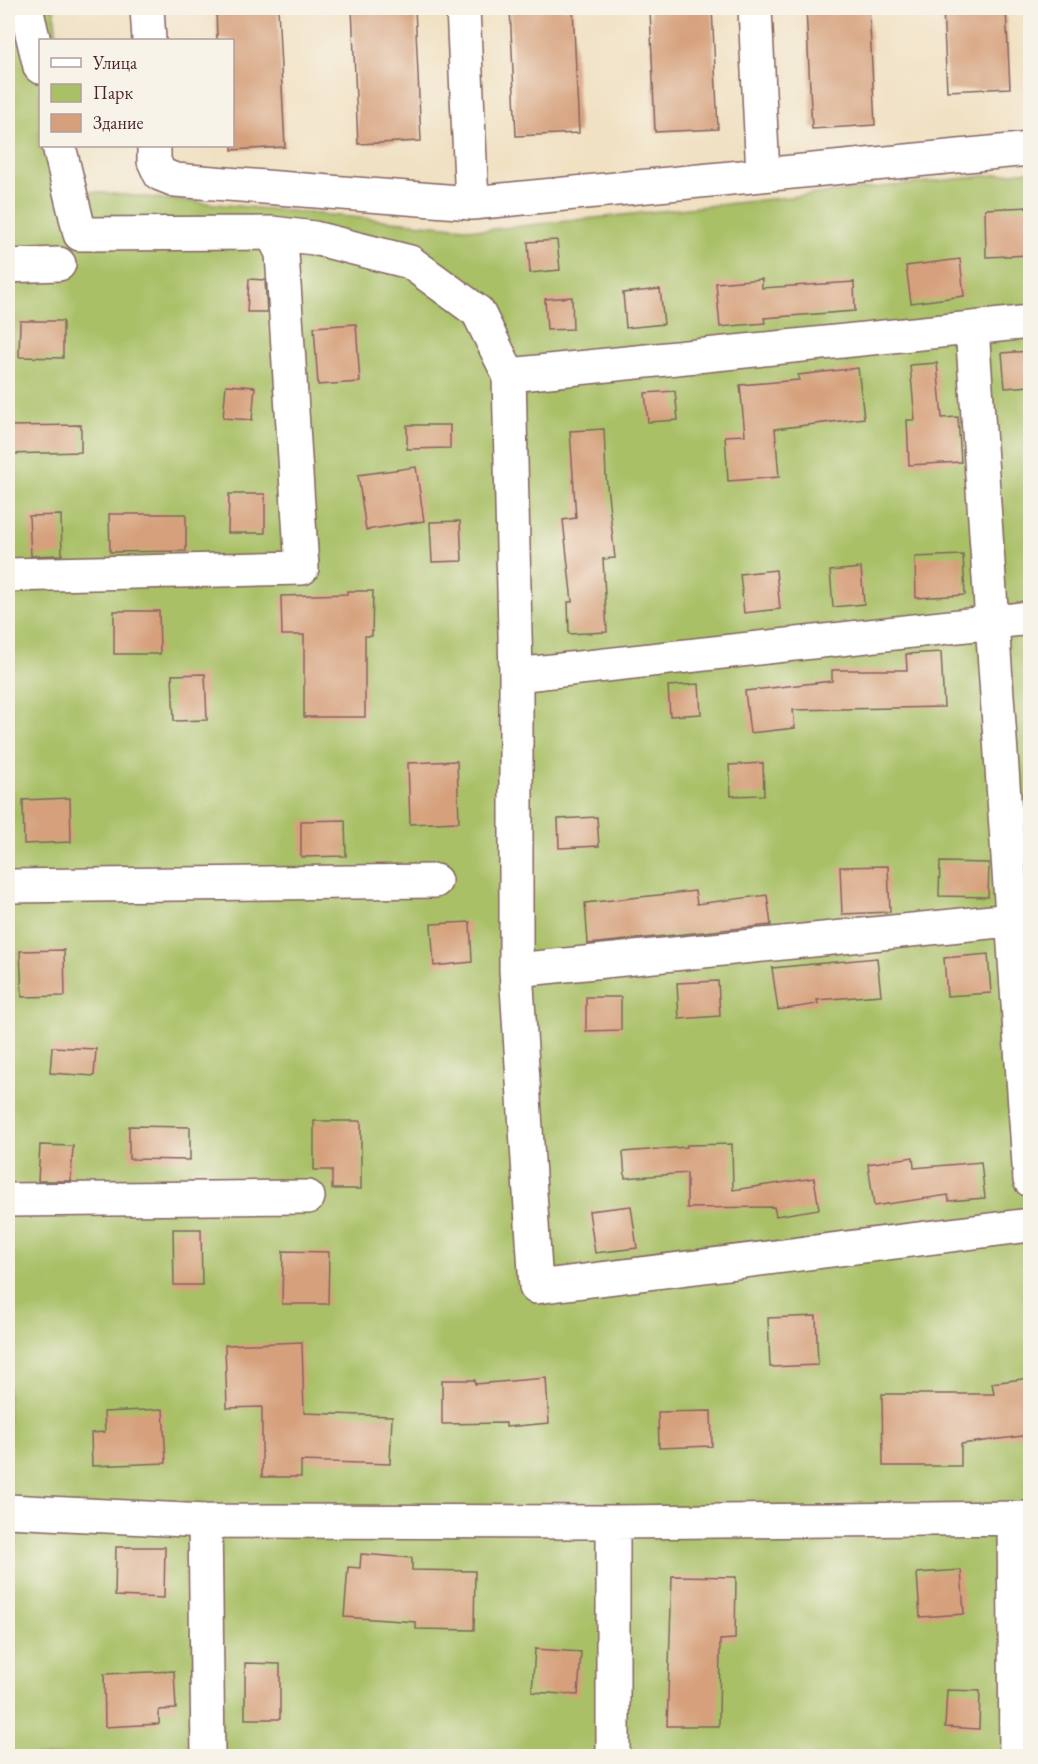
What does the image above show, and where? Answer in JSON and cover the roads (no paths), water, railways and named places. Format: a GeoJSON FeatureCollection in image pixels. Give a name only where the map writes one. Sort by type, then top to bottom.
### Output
{"type":"FeatureCollection","features":[{"type":"Feature","properties":{"kind":"street"},"geometry":{"type":"LineString","coordinates":[[26,8],[39,63]]}},
{"type":"Feature","properties":{"kind":"street"},"geometry":{"type":"LineString","coordinates":[[147,8],[149,39]]}},
{"type":"Feature","properties":{"kind":"street"},"geometry":{"type":"LineString","coordinates":[[463,8],[472,203]]}},
{"type":"Feature","properties":{"kind":"street"},"geometry":{"type":"LineString","coordinates":[[755,8],[763,175]]}},
{"type":"Feature","properties":{"kind":"street"},"geometry":{"type":"LineString","coordinates":[[59,147],[80,234],[272,233],[314,238],[410,262],[478,312],[508,375],[516,675],[516,970],[536,1287],[1030,1225]]}},
{"type":"Feature","properties":{"kind":"street"},"geometry":{"type":"LineString","coordinates":[[154,147],[157,169],[165,178],[472,203],[1030,148]]}},
{"type":"Feature","properties":{"kind":"street"},"geometry":{"type":"LineString","coordinates":[[8,575],[302,568],[282,253],[272,233]]}},
{"type":"Feature","properties":{"kind":"street"},"geometry":{"type":"LineString","coordinates":[[8,266],[59,264]]}},
{"type":"Feature","properties":{"kind":"street"},"geometry":{"type":"LineString","coordinates":[[508,375],[1030,322]]}},
{"type":"Feature","properties":{"kind":"street"},"geometry":{"type":"LineString","coordinates":[[972,328],[992,621],[1022,919],[1030,1180]]}},
{"type":"Feature","properties":{"kind":"street"},"geometry":{"type":"LineString","coordinates":[[516,675],[1030,618]]}},
{"type":"Feature","properties":{"kind":"street"},"geometry":{"type":"LineString","coordinates":[[8,886],[435,881]]}},
{"type":"Feature","properties":{"kind":"street"},"geometry":{"type":"LineString","coordinates":[[516,970],[1022,919]]}},
{"type":"Feature","properties":{"kind":"street"},"geometry":{"type":"LineString","coordinates":[[8,1200],[308,1197]]}},
{"type":"Feature","properties":{"kind":"street"},"geometry":{"type":"LineString","coordinates":[[8,1511],[206,1521],[613,1522],[1022,1518],[1016,1756]]}},
{"type":"Feature","properties":{"kind":"street"},"geometry":{"type":"LineString","coordinates":[[206,1521],[208,1756]]}},
{"type":"Feature","properties":{"kind":"street"},"geometry":{"type":"LineString","coordinates":[[613,1522],[613,1756]]}}]}
